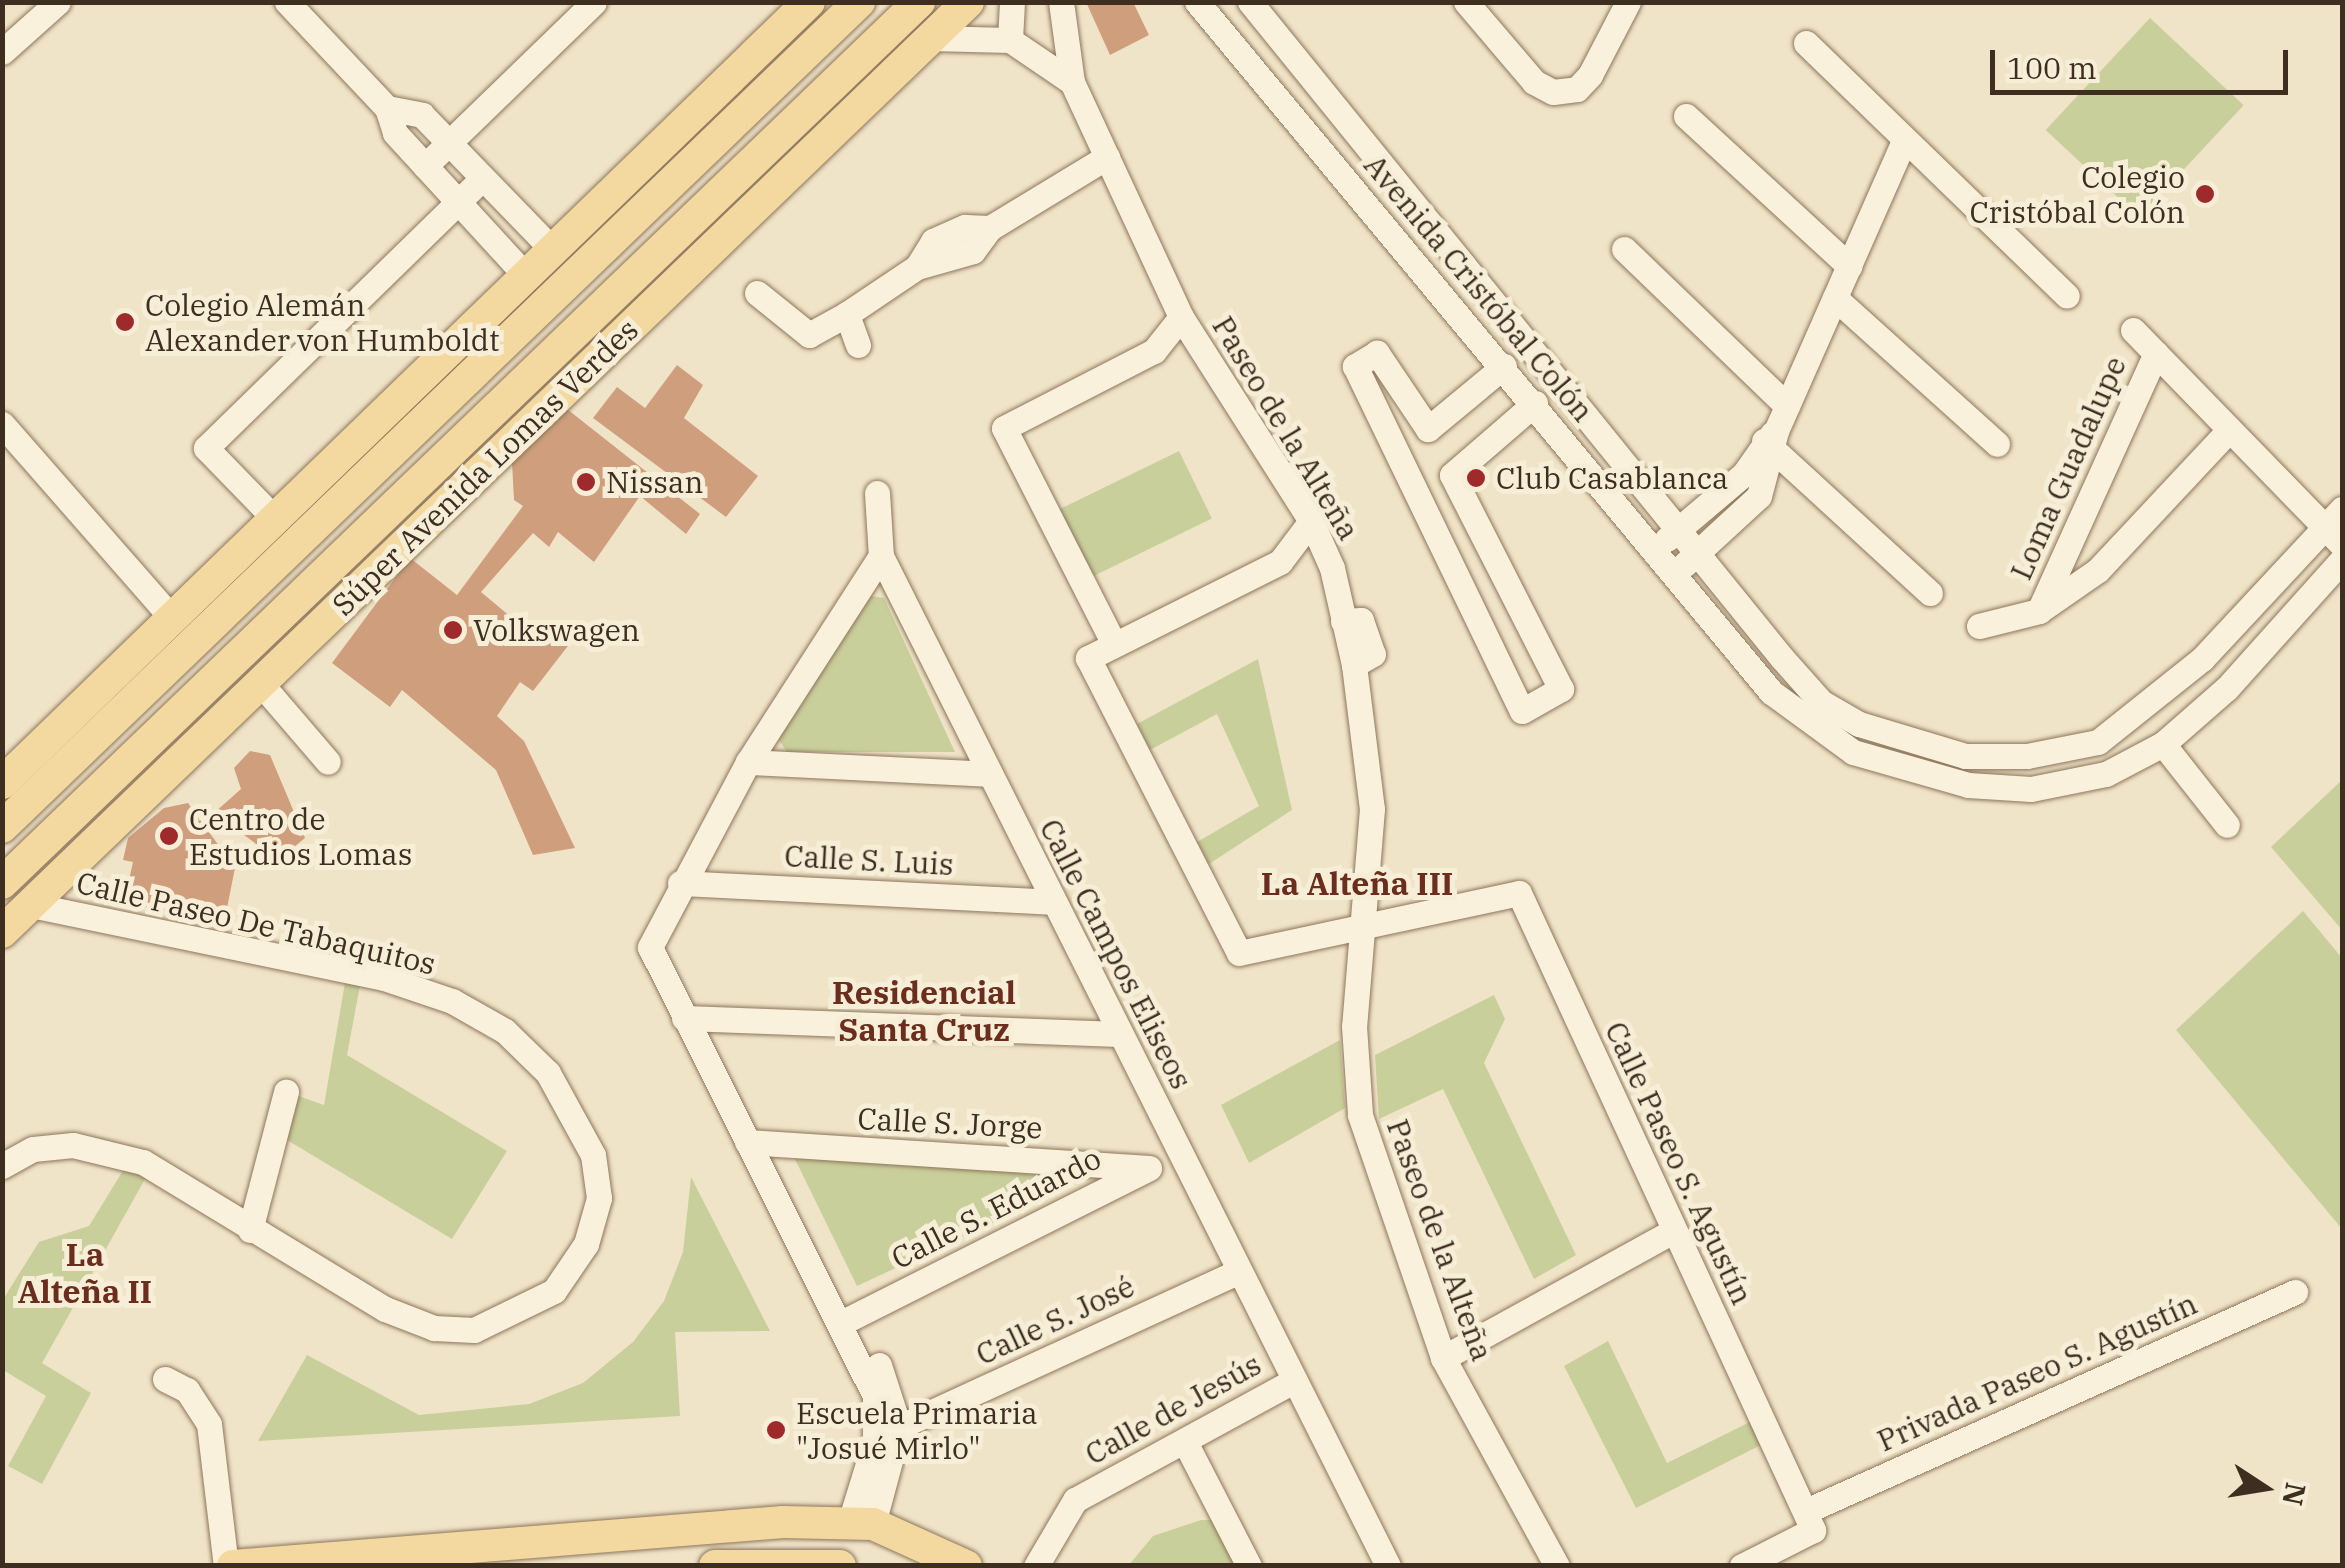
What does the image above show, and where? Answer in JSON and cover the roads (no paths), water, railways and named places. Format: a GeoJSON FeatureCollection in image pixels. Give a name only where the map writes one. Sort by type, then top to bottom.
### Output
{"type":"FeatureCollection","features":[{"type":"Feature","properties":{"kind":"main road"},"geometry":{"type":"LineString","coordinates":[[2,783],[809,2]]}},
{"type":"Feature","properties":{"kind":"main road"},"geometry":{"type":"LineString","coordinates":[[2,827],[859,2]]}},
{"type":"Feature","properties":{"kind":"main road","name":"Súper Avenida Lomas Verdes"},"geometry":{"type":"LineString","coordinates":[[2,883],[520,390],[919,2]]}},
{"type":"Feature","properties":{"kind":"main road","name":"Súper Avenida Lomas Verdes"},"geometry":{"type":"LineString","coordinates":[[2,932],[262,684],[574,377],[968,2]]}},
{"type":"Feature","properties":{"kind":"main road"},"geometry":{"type":"LineString","coordinates":[[405,440],[437,360]]}},
{"type":"Feature","properties":{"kind":"main road"},"geometry":{"type":"LineString","coordinates":[[520,390],[574,377]]}},
{"type":"Feature","properties":{"kind":"main road"},"geometry":{"type":"LineString","coordinates":[[229,1566],[861,1523],[966,1566]]}},
{"type":"Feature","properties":{"kind":"main road"},"geometry":{"type":"LineString","coordinates":[[715,1566],[840,1566]]}},
{"type":"Feature","properties":{"kind":"street"},"geometry":{"type":"LineString","coordinates":[[287,2],[388,108],[395,133],[525,275]]}},
{"type":"Feature","properties":{"kind":"street"},"geometry":{"type":"LineString","coordinates":[[425,166],[447,140],[594,2]]}},
{"type":"Feature","properties":{"kind":"street"},"geometry":{"type":"LineString","coordinates":[[1010,40],[1012,2]]}},
{"type":"Feature","properties":{"kind":"street","name":"Avenida Cristóbal Colón"},"geometry":{"type":"LineString","coordinates":[[1197,2],[1535,403],[1672,576],[1802,720],[1910,773],[2031,789],[2106,774],[2163,744],[2227,688],[2342,560]]}},
{"type":"Feature","properties":{"kind":"street","name":"Avenida Cristóbal Colón"},"geometry":{"type":"LineString","coordinates":[[1250,2],[1820,702],[1906,742],[1965,756],[2027,756],[2098,742],[2150,707],[2337,526]]}},
{"type":"Feature","properties":{"kind":"street"},"geometry":{"type":"LineString","coordinates":[[1466,2],[1534,82],[1553,92],[1576,89],[1590,75],[1628,2]]}},
{"type":"Feature","properties":{"kind":"street"},"geometry":{"type":"LineString","coordinates":[[4,47],[57,3]]}},
{"type":"Feature","properties":{"kind":"street","name":"Paseo de la Alteña"},"geometry":{"type":"LineString","coordinates":[[1058,4],[1072,82],[1181,317],[1202,356],[1311,521],[1332,568],[1354,665],[1372,809],[1366,921],[1354,1026],[1360,1114],[1443,1358],[1557,1566]]}},
{"type":"Feature","properties":{"kind":"street"},"geometry":{"type":"LineString","coordinates":[[930,38],[1010,40],[1072,82]]}},
{"type":"Feature","properties":{"kind":"street"},"geometry":{"type":"LineString","coordinates":[[1806,43],[2067,296]]}},
{"type":"Feature","properties":{"kind":"street"},"geometry":{"type":"LineString","coordinates":[[388,108],[422,115],[552,249]]}},
{"type":"Feature","properties":{"kind":"street"},"geometry":{"type":"LineString","coordinates":[[1686,116],[1849,266]]}},
{"type":"Feature","properties":{"kind":"street"},"geometry":{"type":"LineString","coordinates":[[1672,576],[1759,496],[1771,440],[1904,141]]}},
{"type":"Feature","properties":{"kind":"street"},"geometry":{"type":"LineString","coordinates":[[757,292],[809,335],[917,267],[973,251],[990,228],[1108,157]]}},
{"type":"Feature","properties":{"kind":"street"},"geometry":{"type":"LineString","coordinates":[[275,519],[206,448],[482,179]]}},
{"type":"Feature","properties":{"kind":"street"},"geometry":{"type":"LineString","coordinates":[[1624,248],[1787,406]]}},
{"type":"Feature","properties":{"kind":"street"},"geometry":{"type":"LineString","coordinates":[[1835,298],[1997,444]]}},
{"type":"Feature","properties":{"kind":"street"},"geometry":{"type":"LineString","coordinates":[[846,314],[858,345]]}},
{"type":"Feature","properties":{"kind":"street"},"geometry":{"type":"LineString","coordinates":[[1114,644],[1004,428],[1154,351],[1181,317]]}},
{"type":"Feature","properties":{"kind":"street","name":"Loma Guadalupe"},"geometry":{"type":"LineString","coordinates":[[2133,330],[2229,430],[2337,526]]}},
{"type":"Feature","properties":{"kind":"street"},"geometry":{"type":"LineString","coordinates":[[1154,351],[1202,356]]}},
{"type":"Feature","properties":{"kind":"street"},"geometry":{"type":"LineString","coordinates":[[1504,366],[1428,429],[1378,353],[1354,366],[1522,711],[1561,689],[1452,475],[1535,403]]}},
{"type":"Feature","properties":{"kind":"street","name":"Loma Guadalupe"},"geometry":{"type":"LineString","coordinates":[[2039,611],[2156,353]]}},
{"type":"Feature","properties":{"kind":"street"},"geometry":{"type":"LineString","coordinates":[[2,424],[173,619]]}},
{"type":"Feature","properties":{"kind":"street"},"geometry":{"type":"LineString","coordinates":[[1980,626],[2039,611],[2098,570],[2229,430]]}},
{"type":"Feature","properties":{"kind":"street"},"geometry":{"type":"LineString","coordinates":[[1652,552],[1744,474],[1771,440]]}},
{"type":"Feature","properties":{"kind":"street"},"geometry":{"type":"LineString","coordinates":[[1771,440],[1930,593]]}},
{"type":"Feature","properties":{"kind":"street","name":"Calle Campos Eliseos"},"geometry":{"type":"LineString","coordinates":[[878,492],[882,556],[1293,1381]]}},
{"type":"Feature","properties":{"kind":"street"},"geometry":{"type":"LineString","coordinates":[[1311,521],[1280,562],[1088,658],[1239,953],[1366,921]]}},
{"type":"Feature","properties":{"kind":"street"},"geometry":{"type":"LineString","coordinates":[[861,1523],[899,1427],[850,1318],[690,1018],[655,929],[748,762],[882,556]]}},
{"type":"Feature","properties":{"kind":"street"},"geometry":{"type":"LineString","coordinates":[[1280,562],[1332,568]]}},
{"type":"Feature","properties":{"kind":"street"},"geometry":{"type":"LineString","coordinates":[[262,684],[328,762]]}},
{"type":"Feature","properties":{"kind":"street"},"geometry":{"type":"LineString","coordinates":[[2163,744],[2226,825]]}},
{"type":"Feature","properties":{"kind":"street"},"geometry":{"type":"LineString","coordinates":[[748,762],[990,774]]}},
{"type":"Feature","properties":{"kind":"street","name":"Calle S. Luis"},"geometry":{"type":"LineString","coordinates":[[680,883],[1054,902]]}},
{"type":"Feature","properties":{"kind":"street","name":"Calle Paseo S. Agustín"},"geometry":{"type":"LineString","coordinates":[[1366,921],[1519,892],[1806,1512]]}},
{"type":"Feature","properties":{"kind":"street","name":"Calle Paseo De Tabaquitos"},"geometry":{"type":"LineString","coordinates":[[2,1166],[33,1149],[73,1145],[143,1162],[384,1309],[434,1328],[474,1330],[554,1290],[586,1244],[599,1198],[593,1155],[548,1073],[505,1031],[452,1001],[384,978],[32,905]]}},
{"type":"Feature","properties":{"kind":"street"},"geometry":{"type":"LineString","coordinates":[[690,1018],[1120,1034]]}},
{"type":"Feature","properties":{"kind":"street"},"geometry":{"type":"LineString","coordinates":[[250,1230],[286,1092]]}},
{"type":"Feature","properties":{"kind":"street","name":"Calle S. Jorge"},"geometry":{"type":"LineString","coordinates":[[756,1143],[1149,1168]]}},
{"type":"Feature","properties":{"kind":"street","name":"Calle S. Eduardo"},"geometry":{"type":"LineString","coordinates":[[850,1318],[1180,1154]]}},
{"type":"Feature","properties":{"kind":"street"},"geometry":{"type":"LineString","coordinates":[[1443,1358],[1673,1231]]}},
{"type":"Feature","properties":{"kind":"street","name":"Calle S. José"},"geometry":{"type":"LineString","coordinates":[[899,1427],[1238,1272]]}},
{"type":"Feature","properties":{"kind":"street","name":"Privada Paseo S. Agustín"},"geometry":{"type":"LineString","coordinates":[[1806,1512],[2295,1292]]}},
{"type":"Feature","properties":{"kind":"street"},"geometry":{"type":"LineString","coordinates":[[850,1318],[877,1418],[861,1523]]}},
{"type":"Feature","properties":{"kind":"street"},"geometry":{"type":"LineString","coordinates":[[165,1379],[187,1390],[208,1424],[229,1566]]}},
{"type":"Feature","properties":{"kind":"street","name":"Calle de Jesús"},"geometry":{"type":"LineString","coordinates":[[1036,1566],[1074,1500],[1293,1381],[1388,1566]]}},
{"type":"Feature","properties":{"kind":"street"},"geometry":{"type":"LineString","coordinates":[[1184,1442],[1249,1566]]}},
{"type":"Feature","properties":{"kind":"street"},"geometry":{"type":"LineString","coordinates":[[1742,1566],[1813,1530],[1806,1512]]}},
{"type":"Feature","properties":{"kind":"place","name":"Colegio Cristóbal Colón"},"geometry":{"type":"Point","coordinates":[2205,194]}},
{"type":"Feature","properties":{"kind":"place","name":"Colegio Alemán Alexander von Humboldt"},"geometry":{"type":"Point","coordinates":[125,322]}},
{"type":"Feature","properties":{"kind":"place","name":"Club Casablanca"},"geometry":{"type":"Point","coordinates":[1476,478]}},
{"type":"Feature","properties":{"kind":"place","name":"Nissan"},"geometry":{"type":"Point","coordinates":[586,482]}},
{"type":"Feature","properties":{"kind":"place","name":"Volkswagen"},"geometry":{"type":"Point","coordinates":[453,630]}},
{"type":"Feature","properties":{"kind":"place","name":"Centro de Estudios Lomas"},"geometry":{"type":"Point","coordinates":[169,836]}},
{"type":"Feature","properties":{"kind":"place","name":"Escuela Primaria \"Josué Mirlo\""},"geometry":{"type":"Point","coordinates":[776,1430]}},
{"type":"Feature","properties":{"kind":"district","name":"La Alteña III"},"geometry":{"type":"Point","coordinates":[1357,883]}},
{"type":"Feature","properties":{"kind":"district","name":"Residencial Santa Cruz"},"geometry":{"type":"Point","coordinates":[924,1012]}},
{"type":"Feature","properties":{"kind":"district","name":"La Alteña II"},"geometry":{"type":"Point","coordinates":[85,1274]}}]}
